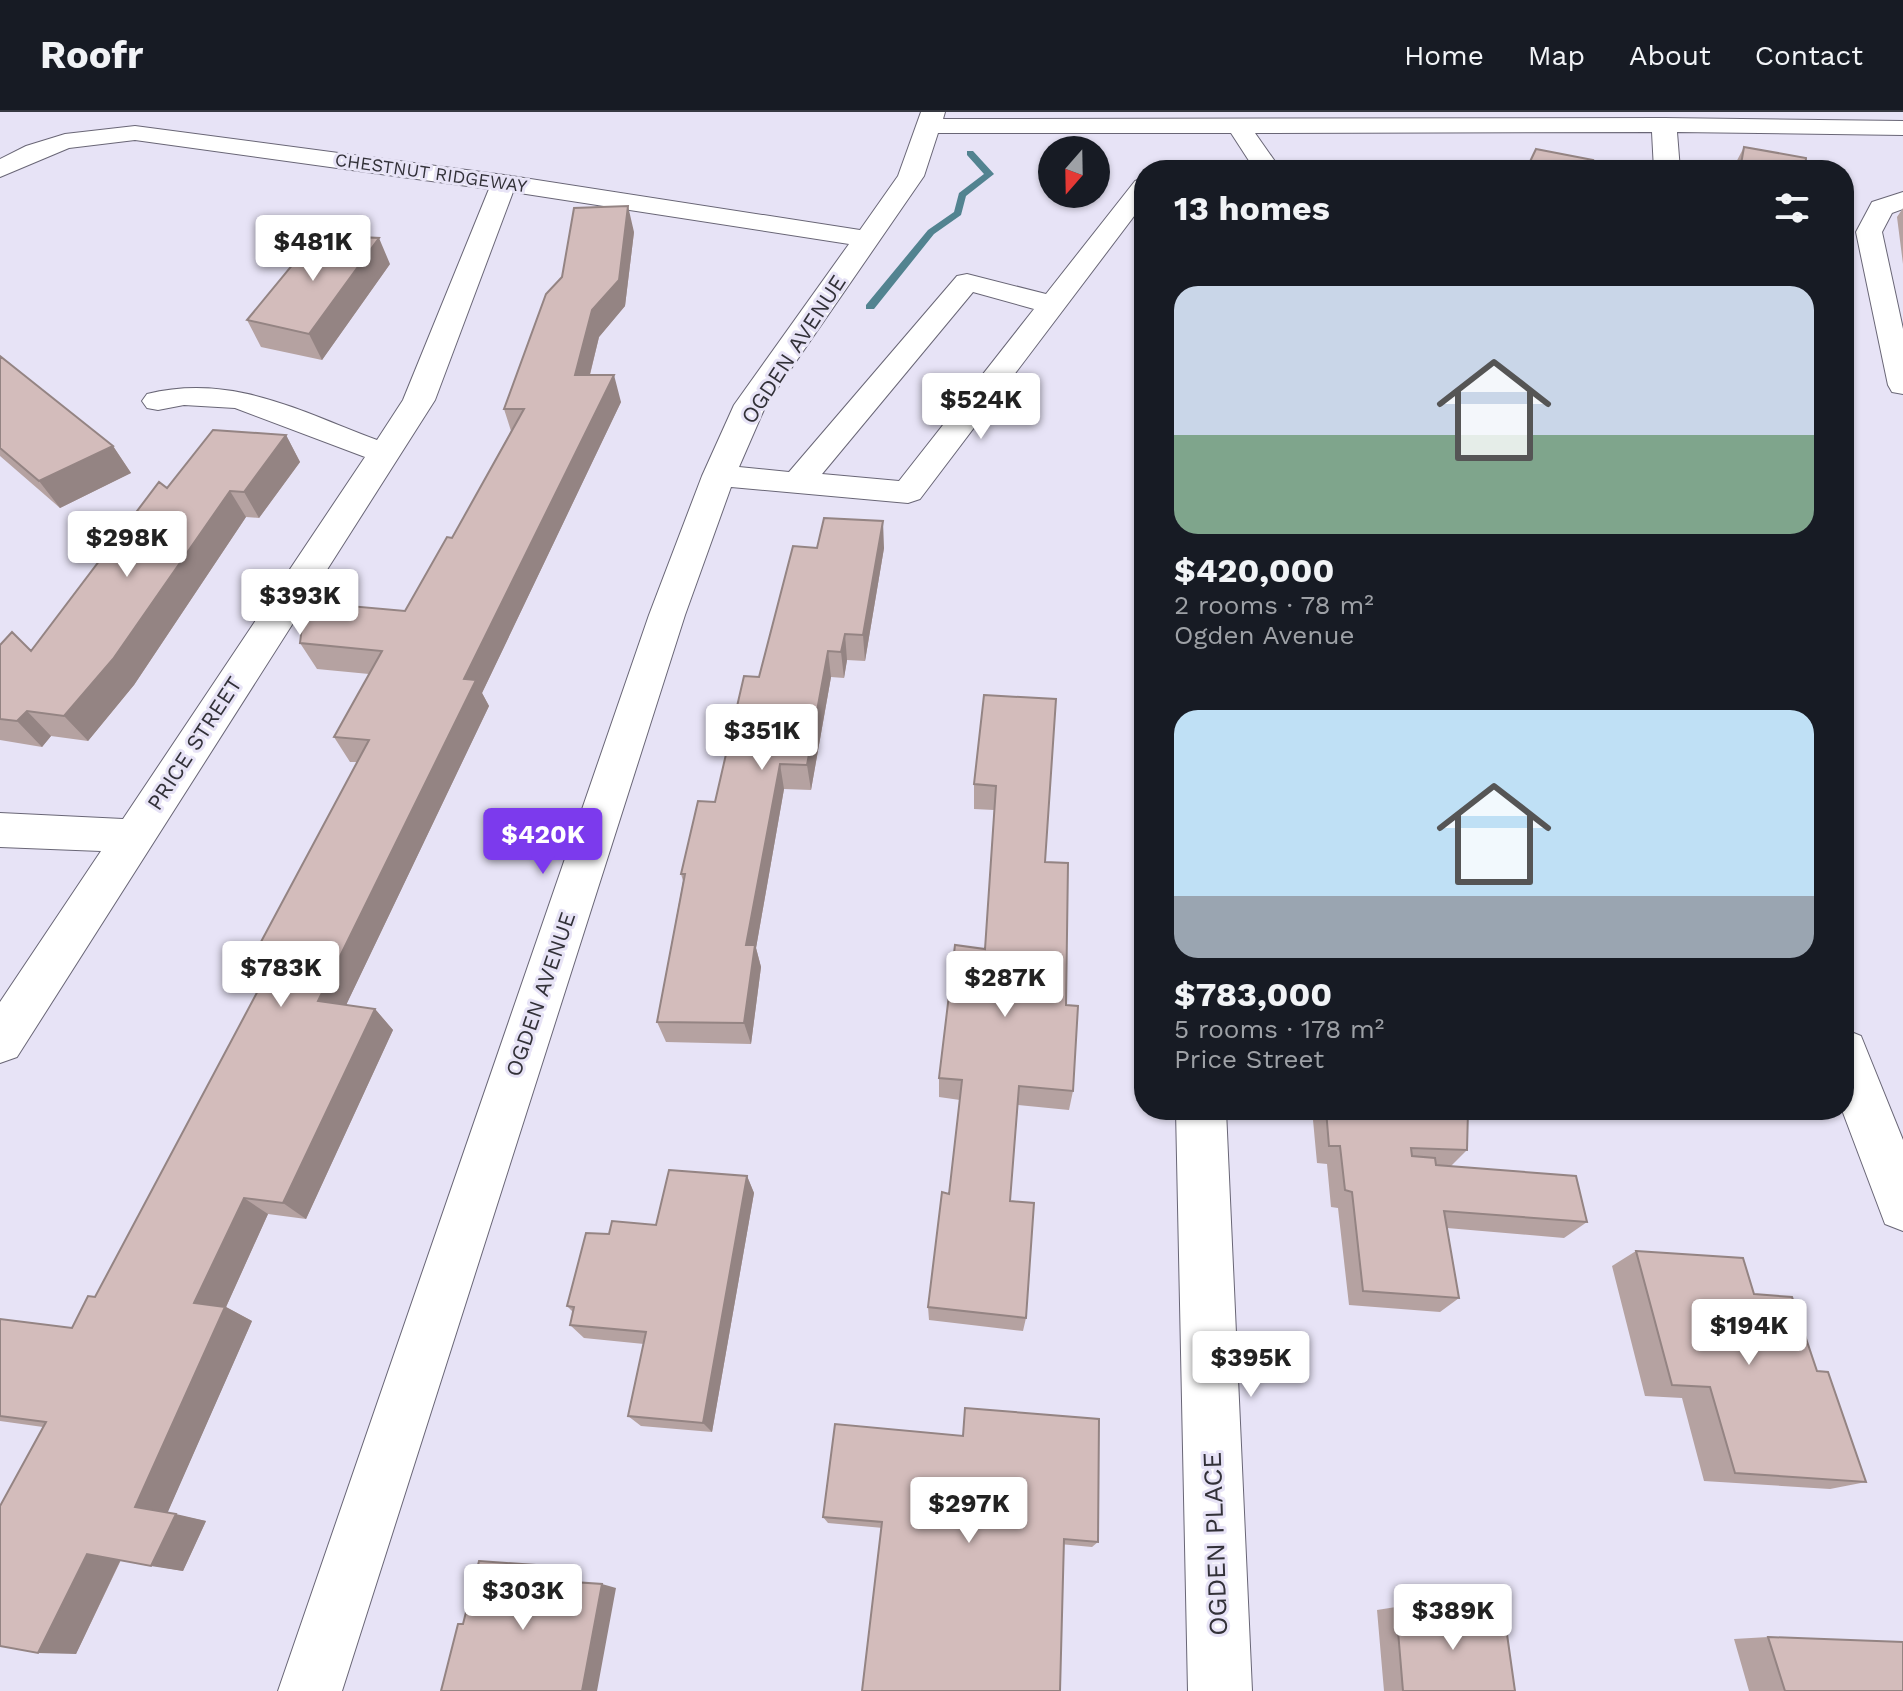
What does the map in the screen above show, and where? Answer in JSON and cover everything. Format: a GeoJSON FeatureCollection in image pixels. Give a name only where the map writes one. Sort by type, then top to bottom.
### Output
{"type":"FeatureCollection","features":[{"type":"Feature","properties":{"kind":"street"},"geometry":{"type":"LineString","coordinates":[[931,119],[1239,127],[1512,118],[1664,125],[1903,128]]}},
{"type":"Feature","properties":{"kind":"street","name":"OGDEN AVENUE"},"geometry":{"type":"LineString","coordinates":[[310,1691],[667,615],[719,476],[750,405],[911,176],[931,119]]}},
{"type":"Feature","properties":{"kind":"street"},"geometry":{"type":"LineString","coordinates":[[1664,125],[1666,160]]}},
{"type":"Feature","properties":{"kind":"street"},"geometry":{"type":"LineString","coordinates":[[1170,153],[1176,144],[1171,126]]}},
{"type":"Feature","properties":{"kind":"street"},"geometry":{"type":"LineString","coordinates":[[1239,127],[1261,160]]}},
{"type":"Feature","properties":{"kind":"street","name":"CHESTNUT RIDGEWAY"},"geometry":{"type":"LineString","coordinates":[[0,169],[34,150],[75,137],[135,133],[504,183],[866,239]]}},
{"type":"Feature","properties":{"kind":"street","name":"PRICE STREET"},"geometry":{"type":"LineString","coordinates":[[0,1042],[419,400],[504,183]]}},
{"type":"Feature","properties":{"kind":"street"},"geometry":{"type":"LineString","coordinates":[[719,476],[908,492],[1134,199]]}},
{"type":"Feature","properties":{"kind":"street"},"geometry":{"type":"LineString","coordinates":[[1903,200],[1881,208],[1869,232],[1903,385]]}},
{"type":"Feature","properties":{"kind":"street"},"geometry":{"type":"LineString","coordinates":[[798,482],[967,282],[1053,305]]}},
{"type":"Feature","properties":{"kind":"street"},"geometry":{"type":"LineString","coordinates":[[158,401],[184,396],[239,399],[383,453]]}},
{"type":"Feature","properties":{"kind":"street"},"geometry":{"type":"LineString","coordinates":[[0,830],[133,836]]}},
{"type":"Feature","properties":{"kind":"street"},"geometry":{"type":"LineString","coordinates":[[1854,1077],[1903,1206]]}},
{"type":"Feature","properties":{"kind":"street","name":"OGDEN PLACE"},"geometry":{"type":"LineString","coordinates":[[1201,1120],[1220,1691]]}},
{"type":"Feature","properties":{"kind":"building"},"geometry":{"type":"Polygon","coordinates":[[[1744,147],[1806,158],[1806,160],[1742,160],[1744,147]]]}},
{"type":"Feature","properties":{"kind":"building"},"geometry":{"type":"Polygon","coordinates":[[[1536,149],[1593,160],[1531,160],[1536,149]]]}},
{"type":"Feature","properties":{"kind":"building"},"geometry":{"type":"Polygon","coordinates":[[[628,206],[619,280],[592,310],[575,375],[614,375],[464,679],[476,680],[318,1001],[375,1009],[283,1203],[244,1198],[194,1303],[225,1307],[135,1507],[176,1514],[151,1566],[87,1554],[38,1653],[0,1646],[0,1506],[46,1422],[0,1416],[0,1319],[72,1328],[88,1296],[95,1297],[277,955],[255,953],[369,740],[334,737],[382,651],[300,643],[305,602],[405,611],[447,537],[452,538],[524,409],[504,409],[546,294],[562,277],[574,208],[628,206]]]}},
{"type":"Feature","properties":{"kind":"building"},"geometry":{"type":"Polygon","coordinates":[[[317,235],[379,238],[309,334],[247,320],[317,235]]]}},
{"type":"Feature","properties":{"kind":"building"},"geometry":{"type":"Polygon","coordinates":[[[0,356],[113,446],[39,481],[0,448],[0,356]]]}},
{"type":"Feature","properties":{"kind":"building"},"geometry":{"type":"Polygon","coordinates":[[[213,430],[286,435],[244,492],[230,491],[113,659],[64,716],[27,711],[17,721],[0,719],[0,645],[12,632],[31,651],[159,482],[167,488],[213,430]]]}},
{"type":"Feature","properties":{"kind":"building"},"geometry":{"type":"Polygon","coordinates":[[[824,518],[883,521],[863,635],[845,634],[841,652],[828,651],[807,765],[780,764],[746,945],[755,945],[744,1023],[657,1022],[685,874],[681,874],[698,801],[715,802],[744,676],[759,677],[793,546],[817,548],[824,518]]]}},
{"type":"Feature","properties":{"kind":"building"},"geometry":{"type":"Polygon","coordinates":[[[984,695],[1056,699],[1045,862],[1068,863],[1066,1005],[1078,1006],[1073,1091],[1019,1086],[1010,1201],[1034,1203],[1026,1318],[928,1307],[942,1192],[949,1194],[962,1080],[939,1078],[955,945],[985,949],[996,786],[974,784],[984,695]]]}},
{"type":"Feature","properties":{"kind":"building"},"geometry":{"type":"Polygon","coordinates":[[[1327,1120],[1468,1120],[1467,1150],[1411,1148],[1412,1156],[1435,1158],[1436,1165],[1576,1176],[1587,1222],[1444,1211],[1459,1298],[1363,1291],[1352,1192],[1345,1190],[1340,1146],[1329,1146],[1327,1120]]]}},
{"type":"Feature","properties":{"kind":"building"},"geometry":{"type":"Polygon","coordinates":[[[669,1170],[747,1176],[703,1423],[628,1416],[646,1332],[570,1325],[574,1307],[567,1306],[586,1233],[609,1234],[612,1221],[656,1225],[669,1170]]]}},
{"type":"Feature","properties":{"kind":"building"},"geometry":{"type":"Polygon","coordinates":[[[1636,1251],[1743,1258],[1754,1294],[1792,1297],[1817,1371],[1828,1372],[1866,1482],[1735,1473],[1710,1387],[1672,1385],[1636,1251]]]}},
{"type":"Feature","properties":{"kind":"building"},"geometry":{"type":"Polygon","coordinates":[[[965,1408],[1099,1419],[1098,1542],[1064,1539],[1060,1691],[862,1691],[882,1522],[823,1517],[835,1424],[963,1436],[965,1408]]]}},
{"type":"Feature","properties":{"kind":"building"},"geometry":{"type":"Polygon","coordinates":[[[479,1561],[549,1566],[545,1580],[602,1584],[582,1691],[441,1691],[458,1624],[463,1624],[479,1561]]]}},
{"type":"Feature","properties":{"kind":"building"},"geometry":{"type":"Polygon","coordinates":[[[1396,1607],[1505,1620],[1515,1691],[1403,1691],[1396,1607]]]}},
{"type":"Feature","properties":{"kind":"building"},"geometry":{"type":"Polygon","coordinates":[[[1768,1637],[1903,1642],[1903,1691],[1785,1691],[1768,1637]]]}},
{"type":"Feature","properties":{"kind":"waterway"},"geometry":{"type":"LineString","coordinates":[[870,307],[931,232],[958,213],[962,195],[989,174],[970,153]]}}]}
